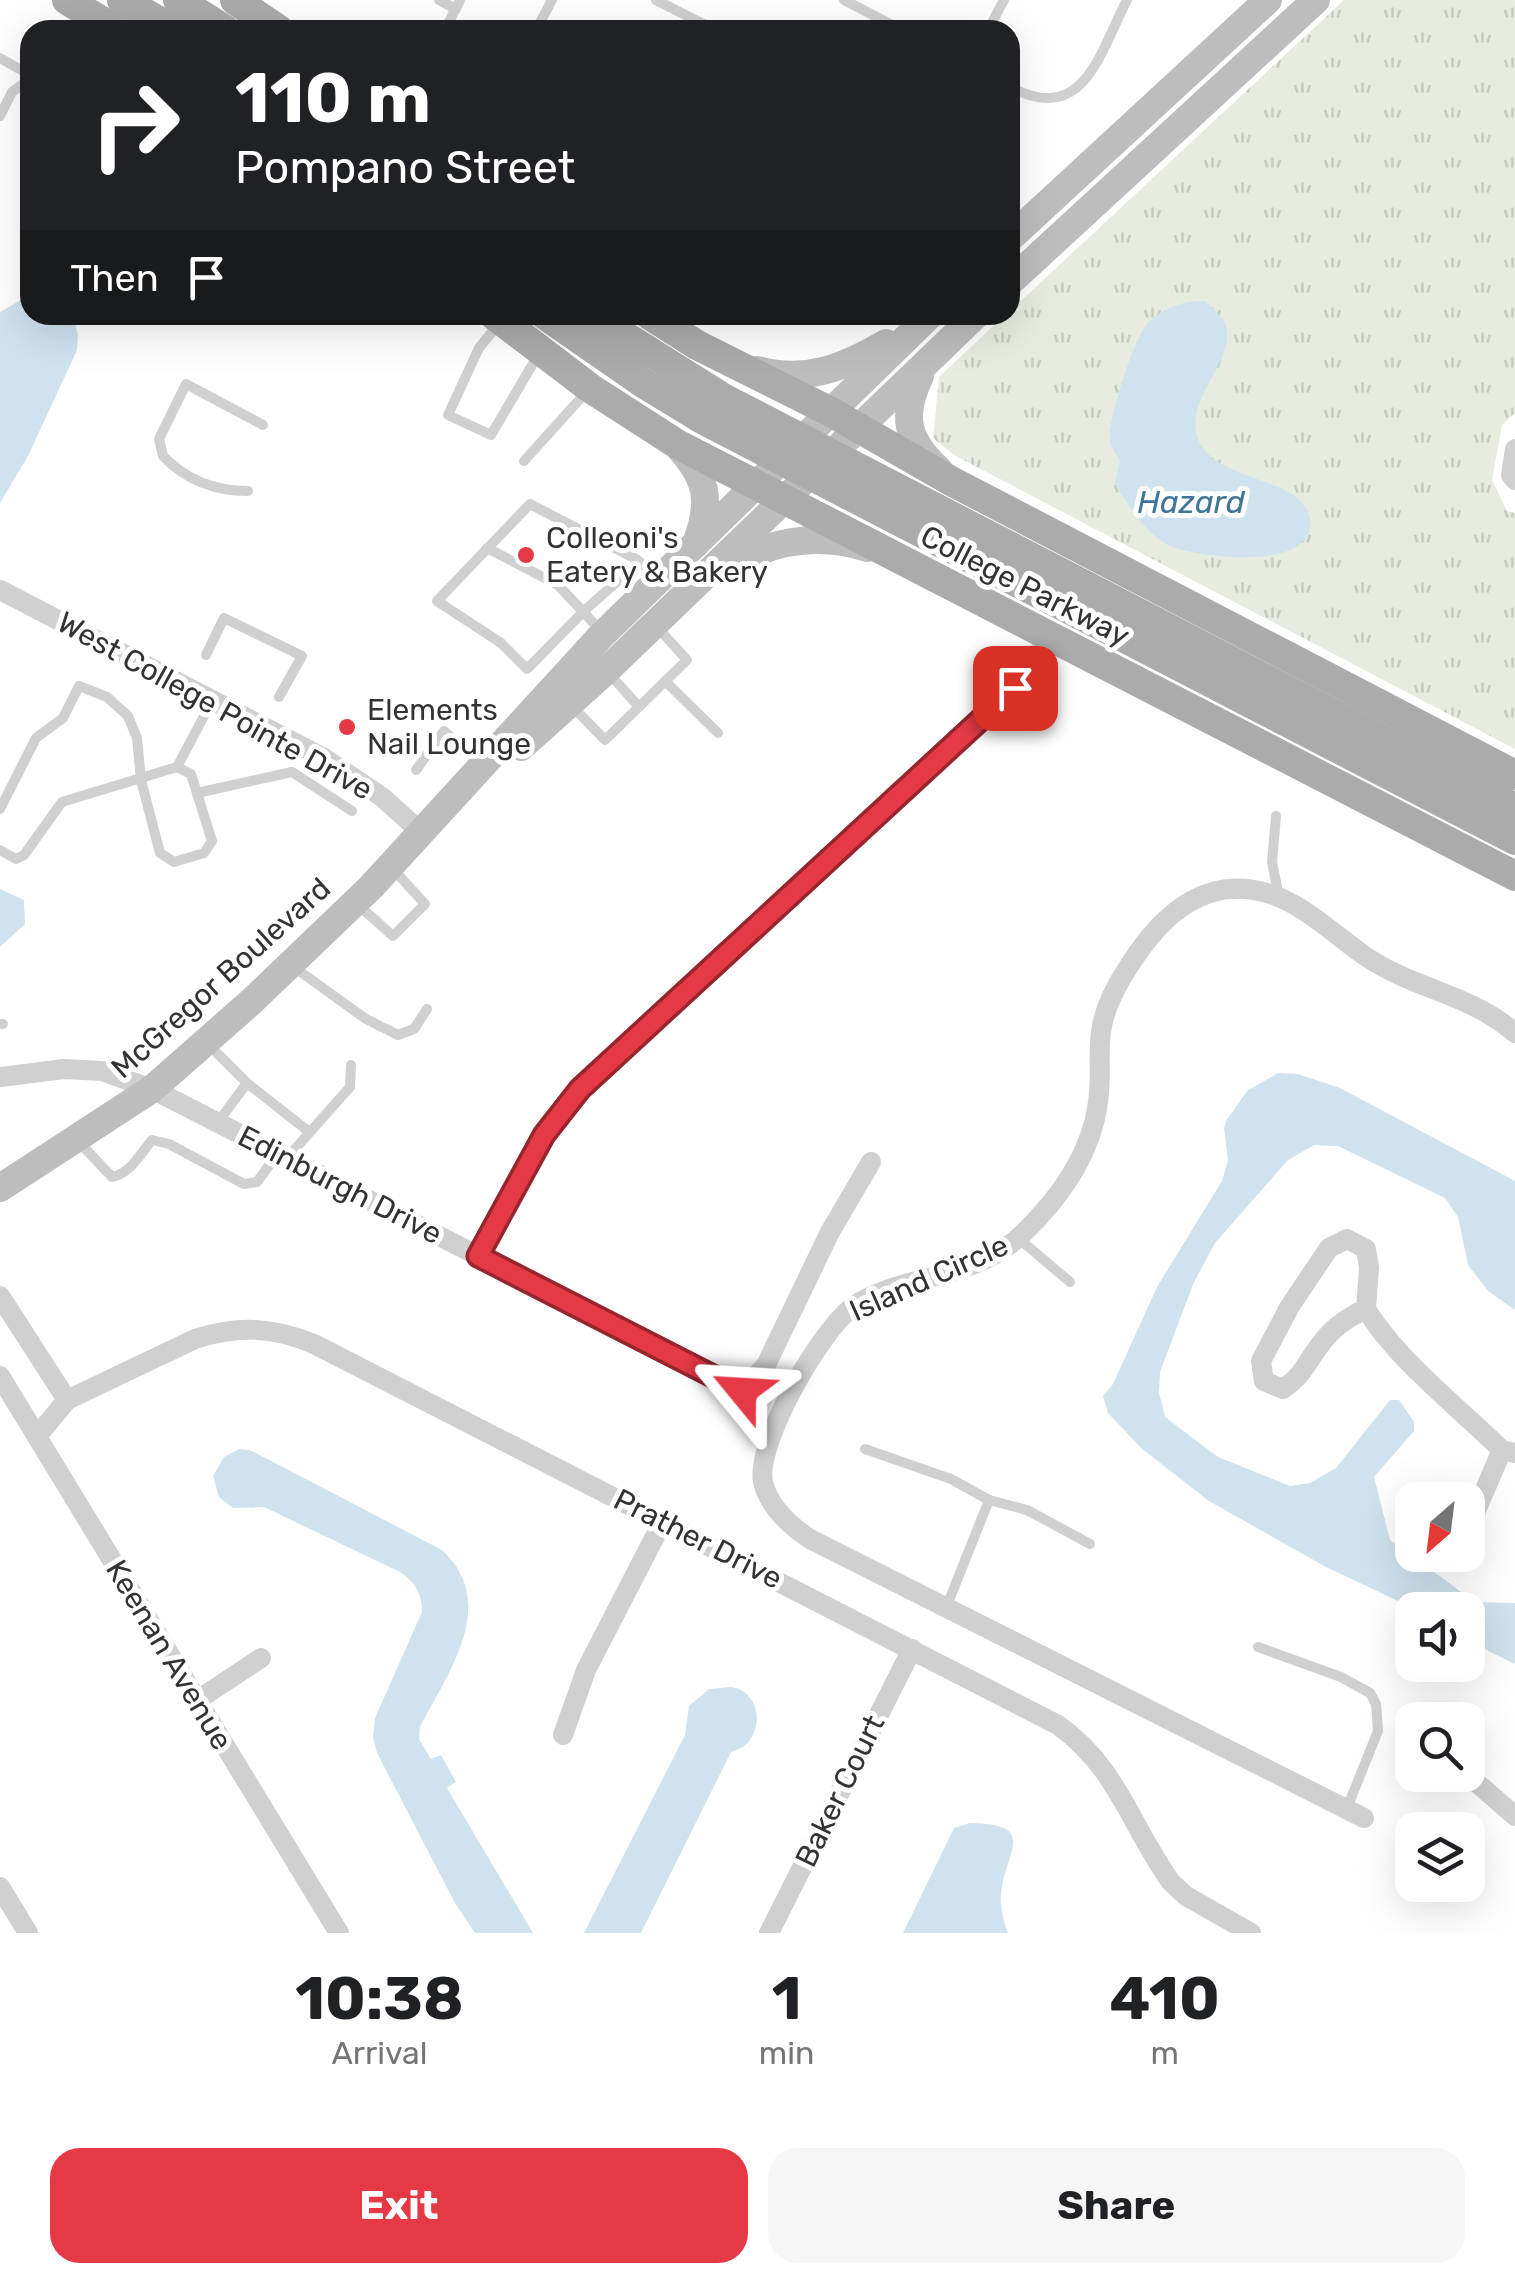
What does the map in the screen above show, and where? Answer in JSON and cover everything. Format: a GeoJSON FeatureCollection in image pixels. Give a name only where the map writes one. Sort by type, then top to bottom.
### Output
{"type":"FeatureCollection","features":[{"type":"Feature","properties":{"kind":"main road"},"geometry":{"type":"LineString","coordinates":[[67,0],[100,20]]}},
{"type":"Feature","properties":{"kind":"main road"},"geometry":{"type":"LineString","coordinates":[[122,0],[157,20]]}},
{"type":"Feature","properties":{"kind":"main road"},"geometry":{"type":"LineString","coordinates":[[178,0],[209,20]]}},
{"type":"Feature","properties":{"kind":"main road"},"geometry":{"type":"LineString","coordinates":[[235,0],[265,20]]}},
{"type":"Feature","properties":{"kind":"main road"},"geometry":{"type":"LineString","coordinates":[[1020,229],[1268,0]]}},
{"type":"Feature","properties":{"kind":"main road"},"geometry":{"type":"LineString","coordinates":[[1020,273],[1316,0]]}},
{"type":"Feature","properties":{"kind":"main road"},"geometry":{"type":"LineString","coordinates":[[506,325],[540,353],[665,437],[755,485],[861,428],[966,325]]}},
{"type":"Feature","properties":{"kind":"main road","name":"College Parkway"},"geometry":{"type":"LineString","coordinates":[[559,325],[702,419],[1515,840]]}},
{"type":"Feature","properties":{"kind":"main road","name":"College Parkway"},"geometry":{"type":"LineString","coordinates":[[607,325],[722,398],[1515,808]]}},
{"type":"Feature","properties":{"kind":"main road"},"geometry":{"type":"LineString","coordinates":[[667,325],[723,359],[861,428],[951,481],[1515,774]]}},
{"type":"Feature","properties":{"kind":"main road"},"geometry":{"type":"LineString","coordinates":[[723,359],[775,375],[809,376],[850,363],[916,325]]}},
{"type":"Feature","properties":{"kind":"main road"},"geometry":{"type":"LineString","coordinates":[[804,462],[830,412],[920,325]]}},
{"type":"Feature","properties":{"kind":"main road"},"geometry":{"type":"LineString","coordinates":[[665,437],[668,428],[686,420],[708,396],[710,372],[723,359]]}},
{"type":"Feature","properties":{"kind":"main road"},"geometry":{"type":"LineString","coordinates":[[723,359],[782,410],[793,427],[804,462],[861,540],[1515,876]]}},
{"type":"Feature","properties":{"kind":"main road"},"geometry":{"type":"LineString","coordinates":[[925,365],[908,405],[909,422],[918,448],[951,481]]}},
{"type":"Feature","properties":{"kind":"main road"},"geometry":{"type":"LineString","coordinates":[[665,437],[736,455],[804,462],[876,452],[916,461]]}},
{"type":"Feature","properties":{"kind":"main road"},"geometry":{"type":"LineString","coordinates":[[665,437],[694,462],[707,499],[696,543]]}},
{"type":"Feature","properties":{"kind":"main road","name":"McGregor Boulevard"},"geometry":{"type":"LineString","coordinates":[[422,833],[484,764],[565,692],[607,671],[691,588],[804,462]]}},
{"type":"Feature","properties":{"kind":"main road"},"geometry":{"type":"LineString","coordinates":[[906,562],[895,543],[891,525],[896,506],[910,492],[951,481]]}},
{"type":"Feature","properties":{"kind":"main road","name":"McGregor Boulevard"},"geometry":{"type":"LineString","coordinates":[[0,1188],[152,1089],[207,1043],[565,692],[649,570],[696,543],[755,485]]}},
{"type":"Feature","properties":{"kind":"main road"},"geometry":{"type":"LineString","coordinates":[[691,588],[750,554],[797,540],[838,541],[906,562]]}},
{"type":"Feature","properties":{"kind":"main road"},"geometry":{"type":"LineString","coordinates":[[1290,658],[1303,672],[1315,698]]}},
{"type":"Feature","properties":{"kind":"main road"},"geometry":{"type":"LineString","coordinates":[[1246,738],[1270,741],[1295,734],[1315,698],[1339,692],[1358,693]]}},
{"type":"Feature","properties":{"kind":"main road"},"geometry":{"type":"LineString","coordinates":[[1295,734],[1316,773]]}},
{"type":"Feature","properties":{"kind":"street"},"geometry":{"type":"LineString","coordinates":[[1515,448],[1511,475],[1515,480]]}},
{"type":"Feature","properties":{"kind":"street","name":"West College Pointe Drive"},"geometry":{"type":"LineString","coordinates":[[0,590],[324,758],[382,797],[422,833]]}},
{"type":"Feature","properties":{"kind":"street"},"geometry":{"type":"LineString","coordinates":[[478,1256],[544,1135],[580,1089],[1000,704],[1027,673],[1048,635]]}},
{"type":"Feature","properties":{"kind":"street","name":"Island Circle"},"geometry":{"type":"LineString","coordinates":[[1355,1813],[828,1550],[794,1528],[769,1498],[763,1480],[763,1461],[816,1347],[843,1314],[877,1294],[993,1256],[1018,1238],[1054,1199],[1086,1146],[1100,1091],[1105,1014],[1124,974],[1171,912],[1206,893],[1248,889],[1280,898],[1304,910],[1385,970],[1479,1007],[1515,1033]]}},
{"type":"Feature","properties":{"kind":"street","name":"Edinburgh Drive"},"geometry":{"type":"LineString","coordinates":[[0,1077],[64,1069],[102,1071],[152,1089],[742,1391],[766,1365],[830,1232],[870,1162]]}},
{"type":"Feature","properties":{"kind":"street"},"geometry":{"type":"LineString","coordinates":[[1366,1308],[1333,1330],[1300,1378],[1282,1389],[1264,1381],[1260,1361],[1290,1306],[1329,1248],[1347,1239],[1366,1250],[1366,1308],[1380,1331],[1508,1452],[1485,1495]]}},
{"type":"Feature","properties":{"kind":"street"},"geometry":{"type":"LineString","coordinates":[[0,1296],[67,1400]]}},
{"type":"Feature","properties":{"kind":"street","name":"Prather Drive"},"geometry":{"type":"LineString","coordinates":[[38,1435],[67,1400],[195,1339],[233,1330],[276,1331],[314,1344],[1041,1715],[1074,1736],[1104,1768],[1171,1882],[1186,1896],[1250,1933]]}},
{"type":"Feature","properties":{"kind":"street","name":"Keenan Avenue"},"geometry":{"type":"LineString","coordinates":[[0,1376],[339,1933]]}},
{"type":"Feature","properties":{"kind":"street"},"geometry":{"type":"LineString","coordinates":[[563,1735],[586,1670],[663,1521]]}},
{"type":"Feature","properties":{"kind":"street","name":"Baker Court"},"geometry":{"type":"LineString","coordinates":[[769,1933],[912,1649]]}},
{"type":"Feature","properties":{"kind":"street"},"geometry":{"type":"LineString","coordinates":[[196,1701],[261,1658]]}},
{"type":"Feature","properties":{"kind":"street"},"geometry":{"type":"LineString","coordinates":[[1485,1789],[1515,1816]]}},
{"type":"Feature","properties":{"kind":"street"},"geometry":{"type":"LineString","coordinates":[[0,1888],[28,1933]]}},
{"type":"Feature","properties":{"kind":"lane"},"geometry":{"type":"LineString","coordinates":[[439,0],[458,4]]}},
{"type":"Feature","properties":{"kind":"lane"},"geometry":{"type":"LineString","coordinates":[[656,0],[695,20]]}},
{"type":"Feature","properties":{"kind":"lane"},"geometry":{"type":"LineString","coordinates":[[844,0],[883,20]]}},
{"type":"Feature","properties":{"kind":"lane"},"geometry":{"type":"LineString","coordinates":[[1020,91],[1041,100],[1068,96],[1088,76],[1126,0]]}},
{"type":"Feature","properties":{"kind":"lane"},"geometry":{"type":"LineString","coordinates":[[0,116],[12,92],[20,85]]}},
{"type":"Feature","properties":{"kind":"lane"},"geometry":{"type":"LineString","coordinates":[[493,325],[448,415],[490,435],[540,353]]}},
{"type":"Feature","properties":{"kind":"lane"},"geometry":{"type":"LineString","coordinates":[[248,491],[217,489],[191,478],[163,456],[159,439],[186,384],[263,425]]}},
{"type":"Feature","properties":{"kind":"lane"},"geometry":{"type":"LineString","coordinates":[[524,461],[590,388]]}},
{"type":"Feature","properties":{"kind":"lane"},"geometry":{"type":"LineString","coordinates":[[530,504],[649,570],[584,611],[527,669],[500,643],[437,601],[487,548],[530,504]]}},
{"type":"Feature","properties":{"kind":"lane"},"geometry":{"type":"LineString","coordinates":[[487,548],[558,585],[604,634]]}},
{"type":"Feature","properties":{"kind":"lane"},"geometry":{"type":"LineString","coordinates":[[206,655],[224,618],[302,656],[279,697]]}},
{"type":"Feature","properties":{"kind":"lane"},"geometry":{"type":"LineString","coordinates":[[538,658],[605,740],[687,660],[654,624]]}},
{"type":"Feature","properties":{"kind":"lane"},"geometry":{"type":"LineString","coordinates":[[607,671],[639,707]]}},
{"type":"Feature","properties":{"kind":"lane"},"geometry":{"type":"LineString","coordinates":[[666,681],[718,733]]}},
{"type":"Feature","properties":{"kind":"lane"},"geometry":{"type":"LineString","coordinates":[[0,809],[36,738],[63,718],[79,686],[106,697],[128,716],[137,738],[140,780],[160,853],[174,862],[204,854],[212,840],[191,774],[177,767]]}},
{"type":"Feature","properties":{"kind":"lane"},"geometry":{"type":"LineString","coordinates":[[0,850],[16,859],[24,854],[62,802],[177,767],[212,701]]}},
{"type":"Feature","properties":{"kind":"lane"},"geometry":{"type":"LineString","coordinates":[[416,770],[444,732],[484,764]]}},
{"type":"Feature","properties":{"kind":"lane"},"geometry":{"type":"LineString","coordinates":[[197,793],[292,772],[352,811]]}},
{"type":"Feature","properties":{"kind":"lane"},"geometry":{"type":"LineString","coordinates":[[1276,816],[1272,862],[1280,898]]}},
{"type":"Feature","properties":{"kind":"lane"},"geometry":{"type":"LineString","coordinates":[[355,902],[393,936],[425,904],[390,866]]}},
{"type":"Feature","properties":{"kind":"lane"},"geometry":{"type":"LineString","coordinates":[[290,964],[366,1019],[398,1035],[414,1029],[427,1009]]}},
{"type":"Feature","properties":{"kind":"lane"},"geometry":{"type":"LineString","coordinates":[[207,1043],[247,1083],[308,1131]]}},
{"type":"Feature","properties":{"kind":"lane"},"geometry":{"type":"LineString","coordinates":[[77,1140],[112,1177],[122,1175],[152,1140],[169,1144],[244,1184],[257,1182],[350,1087],[352,1064]]}},
{"type":"Feature","properties":{"kind":"lane"},"geometry":{"type":"LineString","coordinates":[[218,1122],[247,1083]]}},
{"type":"Feature","properties":{"kind":"lane"},"geometry":{"type":"LineString","coordinates":[[1018,1238],[1070,1282]]}},
{"type":"Feature","properties":{"kind":"lane"},"geometry":{"type":"LineString","coordinates":[[866,1449],[950,1479],[989,1500],[1027,1510],[1090,1544]]}},
{"type":"Feature","properties":{"kind":"lane"},"geometry":{"type":"LineString","coordinates":[[946,1609],[989,1500]]}},
{"type":"Feature","properties":{"kind":"lane"},"geometry":{"type":"LineString","coordinates":[[1258,1646],[1341,1677],[1370,1693],[1378,1717],[1375,1744],[1355,1813]]}},
{"type":"Feature","properties":{"kind":"green space"},"geometry":{"type":"Polygon","coordinates":[[[1344,0],[1515,0],[1515,413],[1502,425],[1492,480],[1507,511],[1515,513],[1515,749],[954,455],[933,438],[939,377],[994,325],[1020,325],[1020,302],[1344,0]]]}},
{"type":"Feature","properties":{"kind":"water"},"geometry":{"type":"Polygon","coordinates":[[[20,300],[20,325],[75,325],[78,334],[77,350],[28,456],[0,503],[0,312],[20,300]]]}},
{"type":"Feature","properties":{"kind":"water","name":"Hazard"},"geometry":{"type":"Polygon","coordinates":[[[1205,301],[1225,323],[1227,337],[1197,409],[1198,439],[1208,454],[1222,464],[1293,495],[1305,506],[1310,521],[1307,537],[1294,548],[1275,554],[1228,557],[1170,546],[1146,527],[1115,483],[1120,461],[1110,441],[1110,431],[1129,361],[1143,331],[1167,309],[1205,301]]]}},
{"type":"Feature","properties":{"kind":"water"},"geometry":{"type":"Polygon","coordinates":[[[0,889],[24,900],[25,924],[0,947],[0,889]]]}},
{"type":"Feature","properties":{"kind":"water"},"geometry":{"type":"Polygon","coordinates":[[[1278,1073],[1298,1074],[1340,1088],[1515,1181],[1515,1310],[1488,1291],[1468,1265],[1458,1217],[1445,1198],[1338,1146],[1314,1145],[1288,1160],[1215,1243],[1194,1282],[1160,1372],[1159,1393],[1165,1417],[1218,1457],[1290,1486],[1310,1483],[1336,1468],[1390,1400],[1399,1400],[1414,1422],[1414,1431],[1374,1477],[1390,1540],[1395,1544],[1395,1572],[1434,1572],[1461,1592],[1395,1592],[1395,1600],[1326,1567],[1209,1501],[1141,1448],[1108,1413],[1103,1396],[1113,1384],[1157,1287],[1222,1181],[1228,1160],[1224,1128],[1247,1091],[1278,1073]]]}},
{"type":"Feature","properties":{"kind":"water"},"geometry":{"type":"Polygon","coordinates":[[[239,1449],[250,1450],[442,1550],[459,1571],[467,1593],[463,1638],[420,1727],[419,1739],[431,1759],[441,1755],[456,1782],[447,1788],[533,1933],[475,1933],[455,1903],[377,1753],[373,1737],[375,1718],[422,1612],[416,1588],[398,1571],[264,1507],[233,1508],[219,1497],[213,1476],[224,1457],[239,1449]]]}},
{"type":"Feature","properties":{"kind":"water"},"geometry":{"type":"Polygon","coordinates":[[[1485,1602],[1515,1603],[1515,1664],[1485,1649],[1485,1602]]]}},
{"type":"Feature","properties":{"kind":"water"},"geometry":{"type":"Polygon","coordinates":[[[731,1687],[751,1699],[756,1714],[755,1730],[747,1743],[731,1752],[641,1933],[584,1933],[685,1735],[689,1706],[709,1689],[731,1687]]]}},
{"type":"Feature","properties":{"kind":"water"},"geometry":{"type":"Polygon","coordinates":[[[970,1823],[992,1825],[1012,1835],[1001,1893],[1008,1933],[903,1933],[954,1828],[970,1823]]]}},
{"type":"Feature","properties":{"kind":"place","name":"Colleoni's Eatery & Bakery"},"geometry":{"type":"Point","coordinates":[526,555]}},
{"type":"Feature","properties":{"kind":"place","name":"Elements Nail Lounge"},"geometry":{"type":"Point","coordinates":[347,727]}},
{"type":"Feature","properties":{"kind":"route"},"geometry":{"type":"LineString","coordinates":[[742,1391],[478,1256],[544,1135],[580,1089],[1015,688]]}}]}
